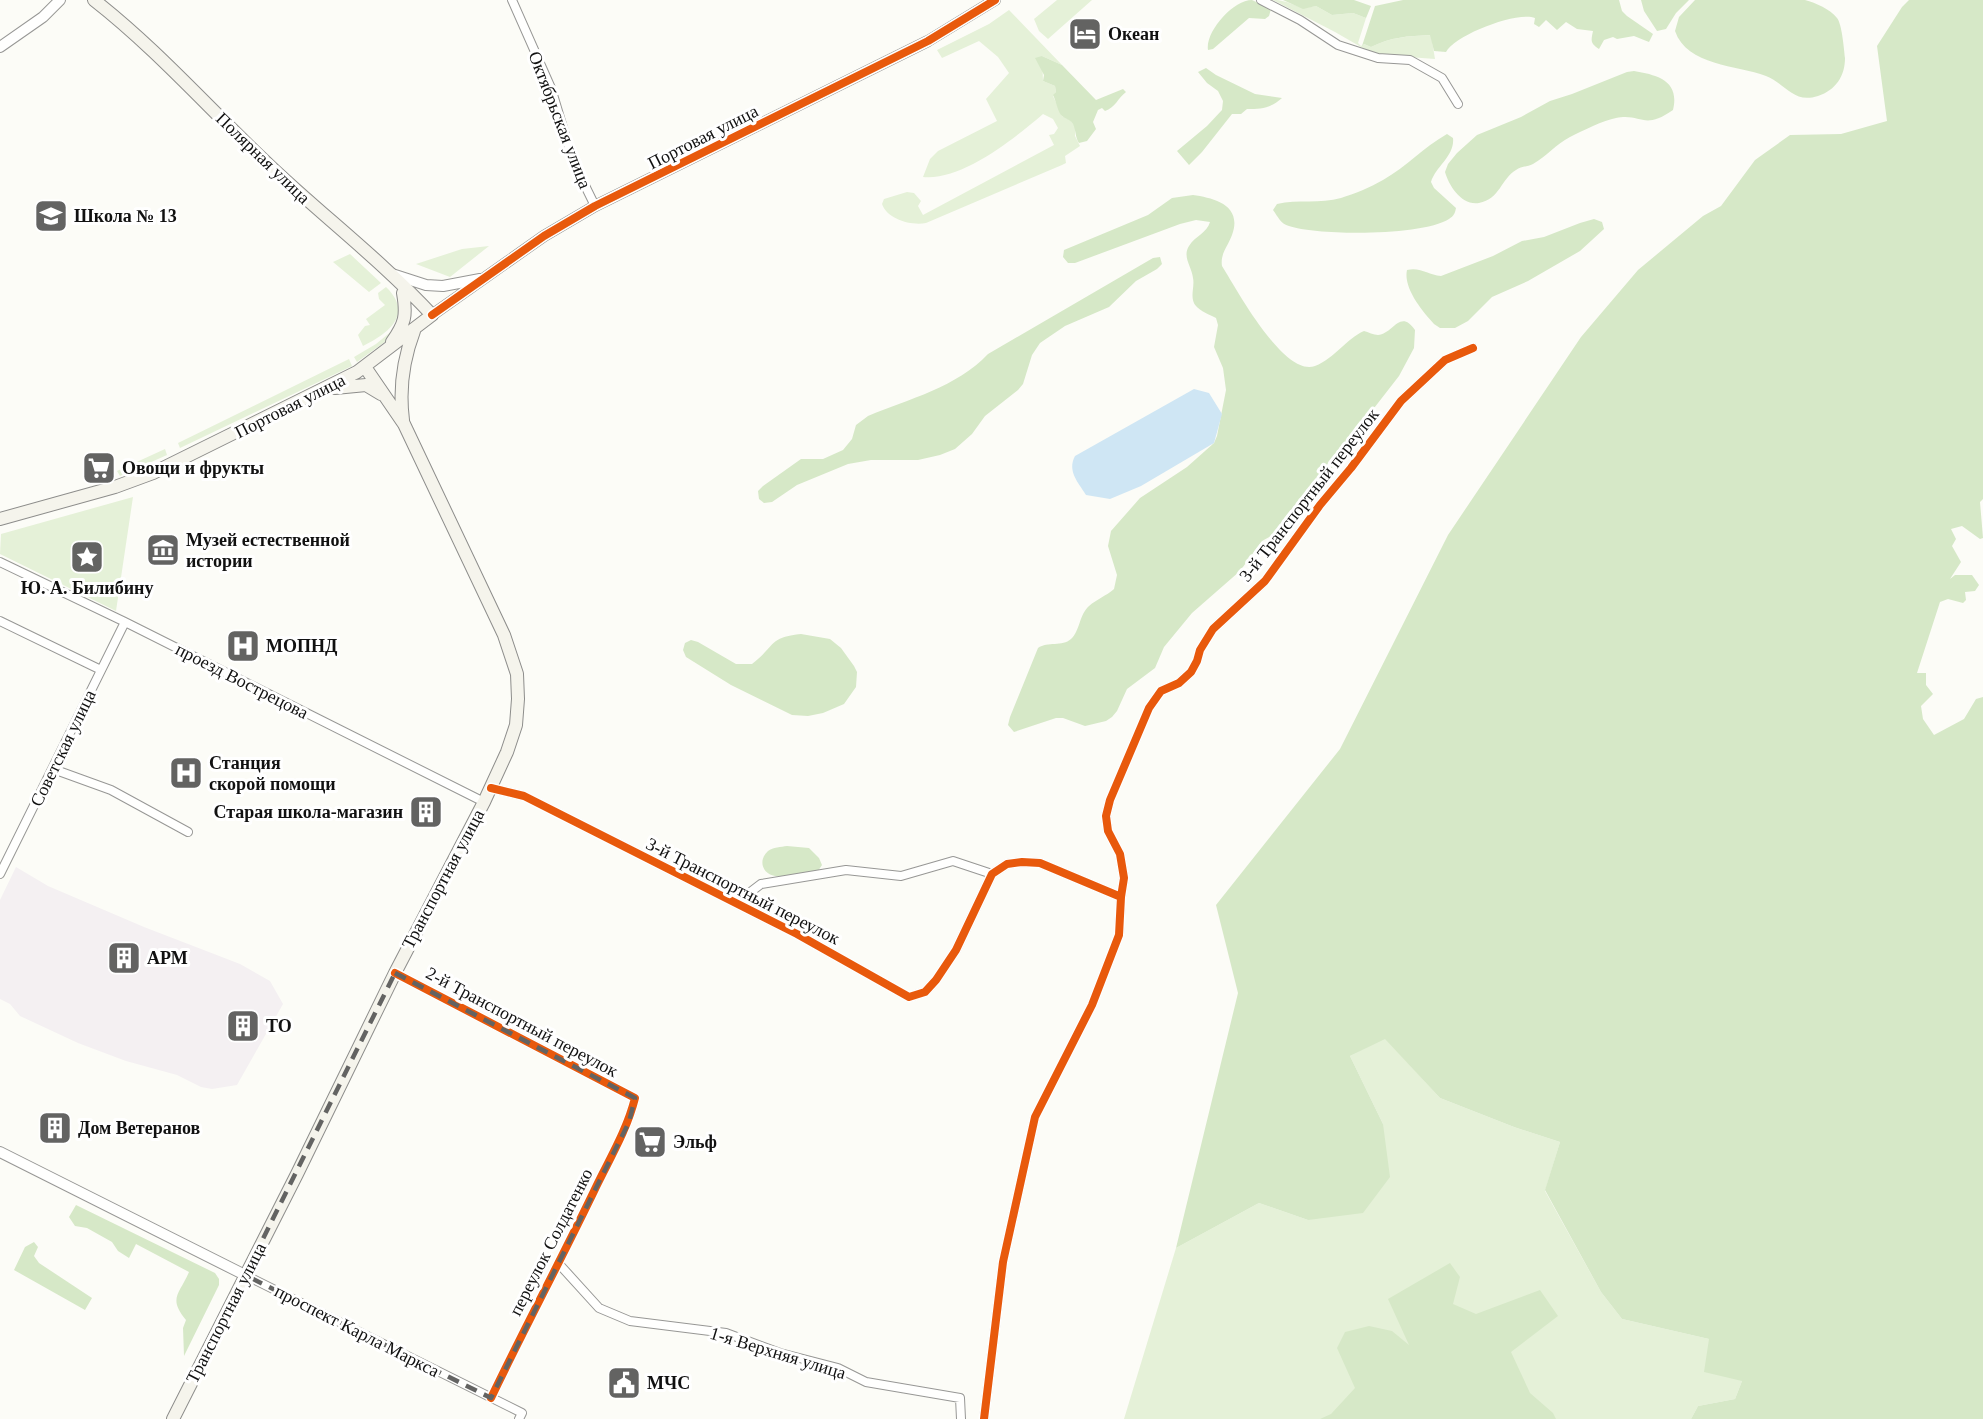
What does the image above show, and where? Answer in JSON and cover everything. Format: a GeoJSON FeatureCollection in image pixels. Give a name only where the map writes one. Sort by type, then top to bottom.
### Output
{"type":"FeatureCollection","features":[{"type":"Feature","properties":{"kind":"main road","name":"Полярная улица"},"geometry":{"type":"LineString","coordinates":[[94,0],[127,26],[316,209],[392,274],[432,315]]}},
{"type":"Feature","properties":{"kind":"main road"},"geometry":{"type":"LineString","coordinates":[[392,274],[403,293],[414,330]]}},
{"type":"Feature","properties":{"kind":"main road"},"geometry":{"type":"LineString","coordinates":[[386,351],[405,321],[403,293]]}},
{"type":"Feature","properties":{"kind":"main road","name":"Портовая улица"},"geometry":{"type":"LineString","coordinates":[[0,519],[116,487],[153,473],[365,367],[432,315]]}},
{"type":"Feature","properties":{"kind":"main road","name":"Транспортная улица"},"geometry":{"type":"LineString","coordinates":[[404,424],[401,403],[402,376],[414,330]]}},
{"type":"Feature","properties":{"kind":"main road","name":"Транспортная улица"},"geometry":{"type":"LineString","coordinates":[[173,1419],[297,1174],[395,973],[484,802],[507,752],[516,725],[518,686],[514,662],[504,636],[404,424],[365,367]]}},
{"type":"Feature","properties":{"kind":"main road"},"geometry":{"type":"LineString","coordinates":[[316,392],[342,386],[361,385],[375,390],[388,401]]}},
{"type":"Feature","properties":{"kind":"street"},"geometry":{"type":"LineString","coordinates":[[0,47],[43,17],[60,0]]}},
{"type":"Feature","properties":{"kind":"street","name":"Октябрьская улица"},"geometry":{"type":"LineString","coordinates":[[512,0],[551,88],[573,161],[595,206]]}},
{"type":"Feature","properties":{"kind":"street","name":"Портовая улица"},"geometry":{"type":"LineString","coordinates":[[432,315],[544,236],[595,206],[928,41],[995,0]]}},
{"type":"Feature","properties":{"kind":"street"},"geometry":{"type":"LineString","coordinates":[[1261,0],[1300,20],[1338,45],[1378,58],[1410,60],[1442,78],[1458,104]]}},
{"type":"Feature","properties":{"kind":"street"},"geometry":{"type":"LineString","coordinates":[[392,274],[426,285],[442,286],[483,279]]}},
{"type":"Feature","properties":{"kind":"street","name":"3-й Транспортный переулок"},"geometry":{"type":"LineString","coordinates":[[984,1419],[1003,1262],[1035,1117],[1092,1005],[1119,935],[1124,878],[1120,854],[1108,831],[1106,816],[1110,800],[1149,708],[1161,691],[1179,683],[1191,672],[1200,650],[1213,629],[1265,580],[1401,401],[1445,360],[1473,348]]}},
{"type":"Feature","properties":{"kind":"street","name":"проезд Вострецова"},"geometry":{"type":"LineString","coordinates":[[0,562],[125,621],[484,802]]}},
{"type":"Feature","properties":{"kind":"street"},"geometry":{"type":"LineString","coordinates":[[0,621],[101,670]]}},
{"type":"Feature","properties":{"kind":"street","name":"Советская улица"},"geometry":{"type":"LineString","coordinates":[[0,874],[125,621]]}},
{"type":"Feature","properties":{"kind":"street"},"geometry":{"type":"LineString","coordinates":[[53,770],[111,790],[188,832]]}},
{"type":"Feature","properties":{"kind":"street","name":"3-й Транспортный переулок"},"geometry":{"type":"LineString","coordinates":[[490,788],[524,796],[797,934],[909,998],[925,992],[936,980],[956,950],[992,874]]}},
{"type":"Feature","properties":{"kind":"street"},"geometry":{"type":"LineString","coordinates":[[736,903],[761,884],[846,870],[901,876],[953,861],[992,874],[1006,864],[1040,863],[1121,897]]}},
{"type":"Feature","properties":{"kind":"street","name":"2-й Транспортный переулок"},"geometry":{"type":"LineString","coordinates":[[395,973],[635,1098]]}},
{"type":"Feature","properties":{"kind":"street","name":"переулок Солдатенко"},"geometry":{"type":"LineString","coordinates":[[491,1398],[629,1122],[635,1098]]}},
{"type":"Feature","properties":{"kind":"street","name":"проспект Карла Маркса"},"geometry":{"type":"LineString","coordinates":[[0,1152],[491,1398],[521,1416]]}},
{"type":"Feature","properties":{"kind":"street","name":"1-я Верхняя улица"},"geometry":{"type":"LineString","coordinates":[[559,1264],[599,1308],[618,1317],[630,1321],[726,1333],[780,1353],[838,1368],[866,1382],[960,1398],[961,1419]]}},
{"type":"Feature","properties":{"kind":"highlighted area"},"geometry":{"type":"Polygon","coordinates":[[[395,973],[635,1098],[629,1122],[491,1398],[245,1275],[395,973]]]}},
{"type":"Feature","properties":{"kind":"shaded area"},"geometry":{"type":"Polygon","coordinates":[[[16,867],[48,886],[144,927],[240,964],[270,981],[283,1004],[237,1085],[212,1089],[201,1087],[177,1075],[126,1061],[78,1043],[20,1016],[10,1004],[0,999],[0,900],[16,867]]]}},
{"type":"Feature","properties":{"kind":"green space"},"geometry":{"type":"Polygon","coordinates":[[[1057,0],[1092,0],[1048,39],[1039,31],[1034,19],[1057,0]]]}},
{"type":"Feature","properties":{"kind":"green space"},"geometry":{"type":"Polygon","coordinates":[[[1252,0],[1271,9],[1269,16],[1265,19],[1249,18],[1213,49],[1208,50],[1211,35],[1222,18],[1237,5],[1252,0]]]}},
{"type":"Feature","properties":{"kind":"green space"},"geometry":{"type":"Polygon","coordinates":[[[1273,0],[1303,7],[1316,6],[1332,15],[1353,13],[1366,18],[1358,43],[1361,46],[1364,44],[1371,47],[1393,39],[1431,35],[1435,59],[1382,55],[1368,51],[1273,0]]]}},
{"type":"Feature","properties":{"kind":"green space"},"geometry":{"type":"Polygon","coordinates":[[[1283,0],[1354,0],[1371,6],[1366,18],[1353,13],[1332,15],[1316,6],[1303,9],[1283,0]]]}},
{"type":"Feature","properties":{"kind":"green space"},"geometry":{"type":"Polygon","coordinates":[[[1403,0],[1619,0],[1622,11],[1627,16],[1653,34],[1649,42],[1634,36],[1617,39],[1613,37],[1604,40],[1599,49],[1592,42],[1593,31],[1577,29],[1566,22],[1557,30],[1546,20],[1539,27],[1534,24],[1535,18],[1526,17],[1501,21],[1473,32],[1452,45],[1446,52],[1434,51],[1430,35],[1400,38],[1371,47],[1364,44],[1362,46],[1375,6],[1403,0]]]}},
{"type":"Feature","properties":{"kind":"green space"},"geometry":{"type":"Polygon","coordinates":[[[1641,0],[1689,0],[1676,13],[1666,29],[1657,31],[1644,11],[1641,0]]]}},
{"type":"Feature","properties":{"kind":"green space"},"geometry":{"type":"Polygon","coordinates":[[[1695,0],[1805,0],[1822,7],[1837,18],[1843,37],[1845,58],[1838,82],[1830,90],[1818,96],[1802,97],[1766,76],[1701,58],[1681,43],[1675,31],[1679,17],[1695,0]]]}},
{"type":"Feature","properties":{"kind":"green space"},"geometry":{"type":"Polygon","coordinates":[[[1909,0],[1983,0],[1983,499],[1980,502],[1983,538],[1980,539],[1962,526],[1951,529],[1956,539],[1952,546],[1961,562],[1950,579],[1955,575],[1972,575],[1979,585],[1975,591],[1965,592],[1966,600],[1963,603],[1948,599],[1940,602],[1917,673],[1926,673],[1926,685],[1933,694],[1921,706],[1923,719],[1934,735],[1964,719],[1976,699],[1983,697],[1983,1419],[1691,1419],[1698,1406],[1735,1399],[1742,1381],[1704,1372],[1709,1339],[1622,1319],[1601,1292],[1545,1190],[1560,1142],[1440,1098],[1385,1039],[1350,1056],[1383,1124],[1390,1177],[1363,1213],[1308,1220],[1259,1203],[1176,1248],[1238,993],[1216,905],[1340,749],[1448,535],[1581,337],[1638,270],[1703,216],[1721,206],[1755,160],[1790,135],[1841,134],[1887,121],[1877,46],[1909,0]]]}},
{"type":"Feature","properties":{"kind":"green space"},"geometry":{"type":"Polygon","coordinates":[[[1009,10],[1062,65],[1042,56],[1043,81],[1055,86],[1056,92],[1053,96],[1062,116],[1075,126],[1075,136],[1080,146],[1065,156],[1066,163],[1062,165],[926,223],[907,222],[894,217],[882,204],[884,199],[907,192],[914,193],[921,201],[918,206],[923,215],[1054,145],[1049,135],[1054,134],[1058,128],[1053,119],[1043,114],[1003,146],[970,165],[954,172],[923,177],[930,159],[938,151],[997,121],[986,99],[1009,73],[998,57],[979,41],[942,58],[937,50],[989,24],[1009,10]]]}},
{"type":"Feature","properties":{"kind":"green space"},"geometry":{"type":"Polygon","coordinates":[[[1042,56],[1062,65],[1096,100],[1123,89],[1126,92],[1108,110],[1105,111],[1102,108],[1098,110],[1093,122],[1096,129],[1087,141],[1079,143],[1073,124],[1060,113],[1053,95],[1056,92],[1055,86],[1043,81],[1044,75],[1035,58],[1042,56]]]}},
{"type":"Feature","properties":{"kind":"green space"},"geometry":{"type":"Polygon","coordinates":[[[1206,68],[1255,94],[1282,98],[1266,107],[1247,109],[1241,114],[1232,114],[1189,165],[1177,151],[1222,110],[1223,101],[1218,91],[1198,72],[1206,68]]]}},
{"type":"Feature","properties":{"kind":"green space"},"geometry":{"type":"Polygon","coordinates":[[[1634,71],[1659,77],[1670,86],[1674,100],[1673,110],[1655,119],[1625,117],[1599,123],[1565,140],[1533,164],[1516,170],[1486,201],[1473,203],[1467,201],[1453,189],[1445,172],[1448,164],[1477,135],[1521,117],[1550,101],[1634,71]]]}},
{"type":"Feature","properties":{"kind":"green space"},"geometry":{"type":"Polygon","coordinates":[[[1447,134],[1453,138],[1451,150],[1431,182],[1434,188],[1456,208],[1452,217],[1436,225],[1370,233],[1323,232],[1286,225],[1273,210],[1277,204],[1333,200],[1362,190],[1391,175],[1447,134]]]}},
{"type":"Feature","properties":{"kind":"green space"},"geometry":{"type":"Polygon","coordinates":[[[1193,195],[1210,198],[1230,210],[1234,217],[1234,225],[1223,254],[1222,266],[1262,329],[1289,359],[1303,366],[1315,366],[1364,331],[1383,334],[1396,324],[1405,321],[1415,330],[1414,348],[1399,376],[1371,412],[1346,452],[1303,500],[1286,524],[1275,534],[1262,541],[1240,571],[1192,613],[1164,647],[1155,668],[1127,689],[1112,717],[1106,721],[1085,726],[1063,718],[1056,718],[1014,732],[1008,725],[1010,717],[1038,648],[1071,639],[1086,610],[1114,589],[1117,575],[1108,546],[1111,531],[1140,498],[1187,467],[1214,443],[1226,390],[1223,368],[1214,347],[1218,325],[1216,318],[1200,310],[1194,303],[1193,278],[1187,258],[1187,250],[1210,222],[1196,220],[1180,224],[1075,263],[1068,263],[1063,257],[1064,250],[1148,215],[1172,198],[1193,195]]]}},
{"type":"Feature","properties":{"kind":"green space"},"geometry":{"type":"Polygon","coordinates":[[[1594,219],[1602,222],[1604,229],[1580,251],[1528,281],[1492,297],[1468,321],[1455,328],[1440,328],[1434,324],[1419,306],[1408,284],[1407,270],[1441,276],[1493,256],[1522,241],[1544,237],[1594,219]]]}},
{"type":"Feature","properties":{"kind":"green space"},"geometry":{"type":"Polygon","coordinates":[[[489,246],[450,277],[416,264],[462,249],[489,246]]]}},
{"type":"Feature","properties":{"kind":"green space"},"geometry":{"type":"Polygon","coordinates":[[[350,254],[381,283],[369,292],[333,262],[350,254]]]}},
{"type":"Feature","properties":{"kind":"green space"},"geometry":{"type":"Polygon","coordinates":[[[1160,257],[1162,264],[1157,269],[1136,281],[1109,307],[1065,326],[1040,343],[1032,355],[1023,384],[985,416],[972,434],[955,449],[918,460],[871,460],[848,464],[797,485],[772,502],[764,503],[759,499],[758,491],[763,486],[801,459],[823,459],[843,450],[852,439],[856,425],[868,416],[947,384],[988,354],[1153,258],[1160,257]]]}},
{"type":"Feature","properties":{"kind":"green space"},"geometry":{"type":"Polygon","coordinates":[[[386,287],[398,306],[395,322],[382,335],[363,346],[358,335],[365,326],[370,325],[366,319],[385,305],[379,299],[378,293],[386,287]]]}},
{"type":"Feature","properties":{"kind":"green space"},"geometry":{"type":"Polygon","coordinates":[[[399,325],[393,336],[357,362],[354,357],[376,344],[399,325]]]}},
{"type":"Feature","properties":{"kind":"green space"},"geometry":{"type":"Polygon","coordinates":[[[349,359],[352,366],[180,448],[178,443],[349,359]]]}},
{"type":"Feature","properties":{"kind":"green space"},"geometry":{"type":"Polygon","coordinates":[[[165,449],[167,455],[120,476],[117,471],[165,449]]]}},
{"type":"Feature","properties":{"kind":"green space"},"geometry":{"type":"Polygon","coordinates":[[[133,497],[116,611],[0,554],[1,534],[133,497]]]}},
{"type":"Feature","properties":{"kind":"green space"},"geometry":{"type":"Polygon","coordinates":[[[801,634],[830,639],[841,648],[857,672],[856,687],[844,704],[823,713],[808,716],[792,715],[731,685],[686,657],[683,650],[685,643],[691,640],[736,664],[752,664],[772,644],[790,635],[801,634]]]}},
{"type":"Feature","properties":{"kind":"green space"},"geometry":{"type":"Polygon","coordinates":[[[787,846],[809,848],[819,858],[822,865],[818,871],[785,877],[767,873],[762,862],[765,855],[772,849],[787,846]]]}},
{"type":"Feature","properties":{"kind":"green space"},"geometry":{"type":"Polygon","coordinates":[[[1385,1038],[1440,1098],[1560,1142],[1545,1191],[1601,1292],[1622,1319],[1709,1339],[1742,1381],[1735,1399],[1698,1406],[1691,1419],[1124,1419],[1176,1248],[1259,1203],[1308,1220],[1383,1124],[1350,1056],[1385,1038]]]}},
{"type":"Feature","properties":{"kind":"green space"},"geometry":{"type":"Polygon","coordinates":[[[76,1205],[215,1273],[219,1279],[219,1285],[184,1356],[183,1328],[186,1320],[176,1301],[189,1272],[136,1244],[129,1258],[118,1251],[112,1242],[87,1228],[75,1226],[69,1217],[76,1205]]]}},
{"type":"Feature","properties":{"kind":"green space"},"geometry":{"type":"Polygon","coordinates":[[[34,1242],[38,1247],[34,1256],[39,1263],[92,1298],[85,1310],[14,1270],[25,1247],[34,1242]]]}},
{"type":"Feature","properties":{"kind":"green space"},"geometry":{"type":"Polygon","coordinates":[[[1450,1263],[1460,1277],[1453,1304],[1476,1314],[1540,1290],[1558,1316],[1511,1352],[1530,1393],[1553,1413],[1556,1419],[1320,1419],[1331,1414],[1355,1388],[1337,1348],[1345,1332],[1369,1326],[1392,1331],[1409,1345],[1388,1299],[1450,1263]]]}},
{"type":"Feature","properties":{"kind":"water"},"geometry":{"type":"Polygon","coordinates":[[[1194,389],[1209,393],[1222,414],[1214,443],[1141,486],[1110,499],[1086,495],[1073,472],[1075,456],[1194,389]]]}},
{"type":"Feature","properties":{"kind":"cycle path"},"geometry":{"type":"LineString","coordinates":[[432,315],[544,236],[595,206],[928,41],[995,0]]}},
{"type":"Feature","properties":{"kind":"cycle path"},"geometry":{"type":"LineString","coordinates":[[1121,897],[1124,878],[1120,854],[1108,831],[1106,816],[1110,800],[1149,708],[1161,691],[1179,683],[1191,672],[1200,650],[1213,629],[1265,581],[1320,505],[1401,401],[1445,360],[1473,348]]}},
{"type":"Feature","properties":{"kind":"cycle path"},"geometry":{"type":"LineString","coordinates":[[491,788],[524,796],[797,934],[909,997],[925,992],[936,980],[956,950],[992,874],[1007,864],[1040,863],[1121,897],[1119,935],[1092,1005],[1035,1117],[1003,1262],[984,1419]]}},
{"type":"Feature","properties":{"kind":"cycle path"},"geometry":{"type":"LineString","coordinates":[[395,973],[635,1098],[618,1144],[491,1398]]}},
{"type":"Feature","properties":{"kind":"place","name":"Океан"},"geometry":{"type":"Point","coordinates":[1085,34]}},
{"type":"Feature","properties":{"kind":"place","name":"Школа № 13"},"geometry":{"type":"Point","coordinates":[51,216]}},
{"type":"Feature","properties":{"kind":"place","name":"Овощи и фрукты"},"geometry":{"type":"Point","coordinates":[99,468]}},
{"type":"Feature","properties":{"kind":"place","name":"Музей естественной истории"},"geometry":{"type":"Point","coordinates":[163,550]}},
{"type":"Feature","properties":{"kind":"place","name":"Ю. А. Билибину"},"geometry":{"type":"Point","coordinates":[87,557]}},
{"type":"Feature","properties":{"kind":"place","name":"МОПНД"},"geometry":{"type":"Point","coordinates":[243,646]}},
{"type":"Feature","properties":{"kind":"place","name":"Станция скорой помощи"},"geometry":{"type":"Point","coordinates":[186,773]}},
{"type":"Feature","properties":{"kind":"place","name":"Старая школа-магазин"},"geometry":{"type":"Point","coordinates":[426,812]}},
{"type":"Feature","properties":{"kind":"place","name":"АРМ"},"geometry":{"type":"Point","coordinates":[124,958]}},
{"type":"Feature","properties":{"kind":"place","name":"ТО"},"geometry":{"type":"Point","coordinates":[243,1026]}},
{"type":"Feature","properties":{"kind":"place","name":"Дом Ветеранов"},"geometry":{"type":"Point","coordinates":[55,1128]}},
{"type":"Feature","properties":{"kind":"place","name":"Эльф"},"geometry":{"type":"Point","coordinates":[650,1142]}},
{"type":"Feature","properties":{"kind":"place","name":"МЧС"},"geometry":{"type":"Point","coordinates":[624,1383]}}]}
